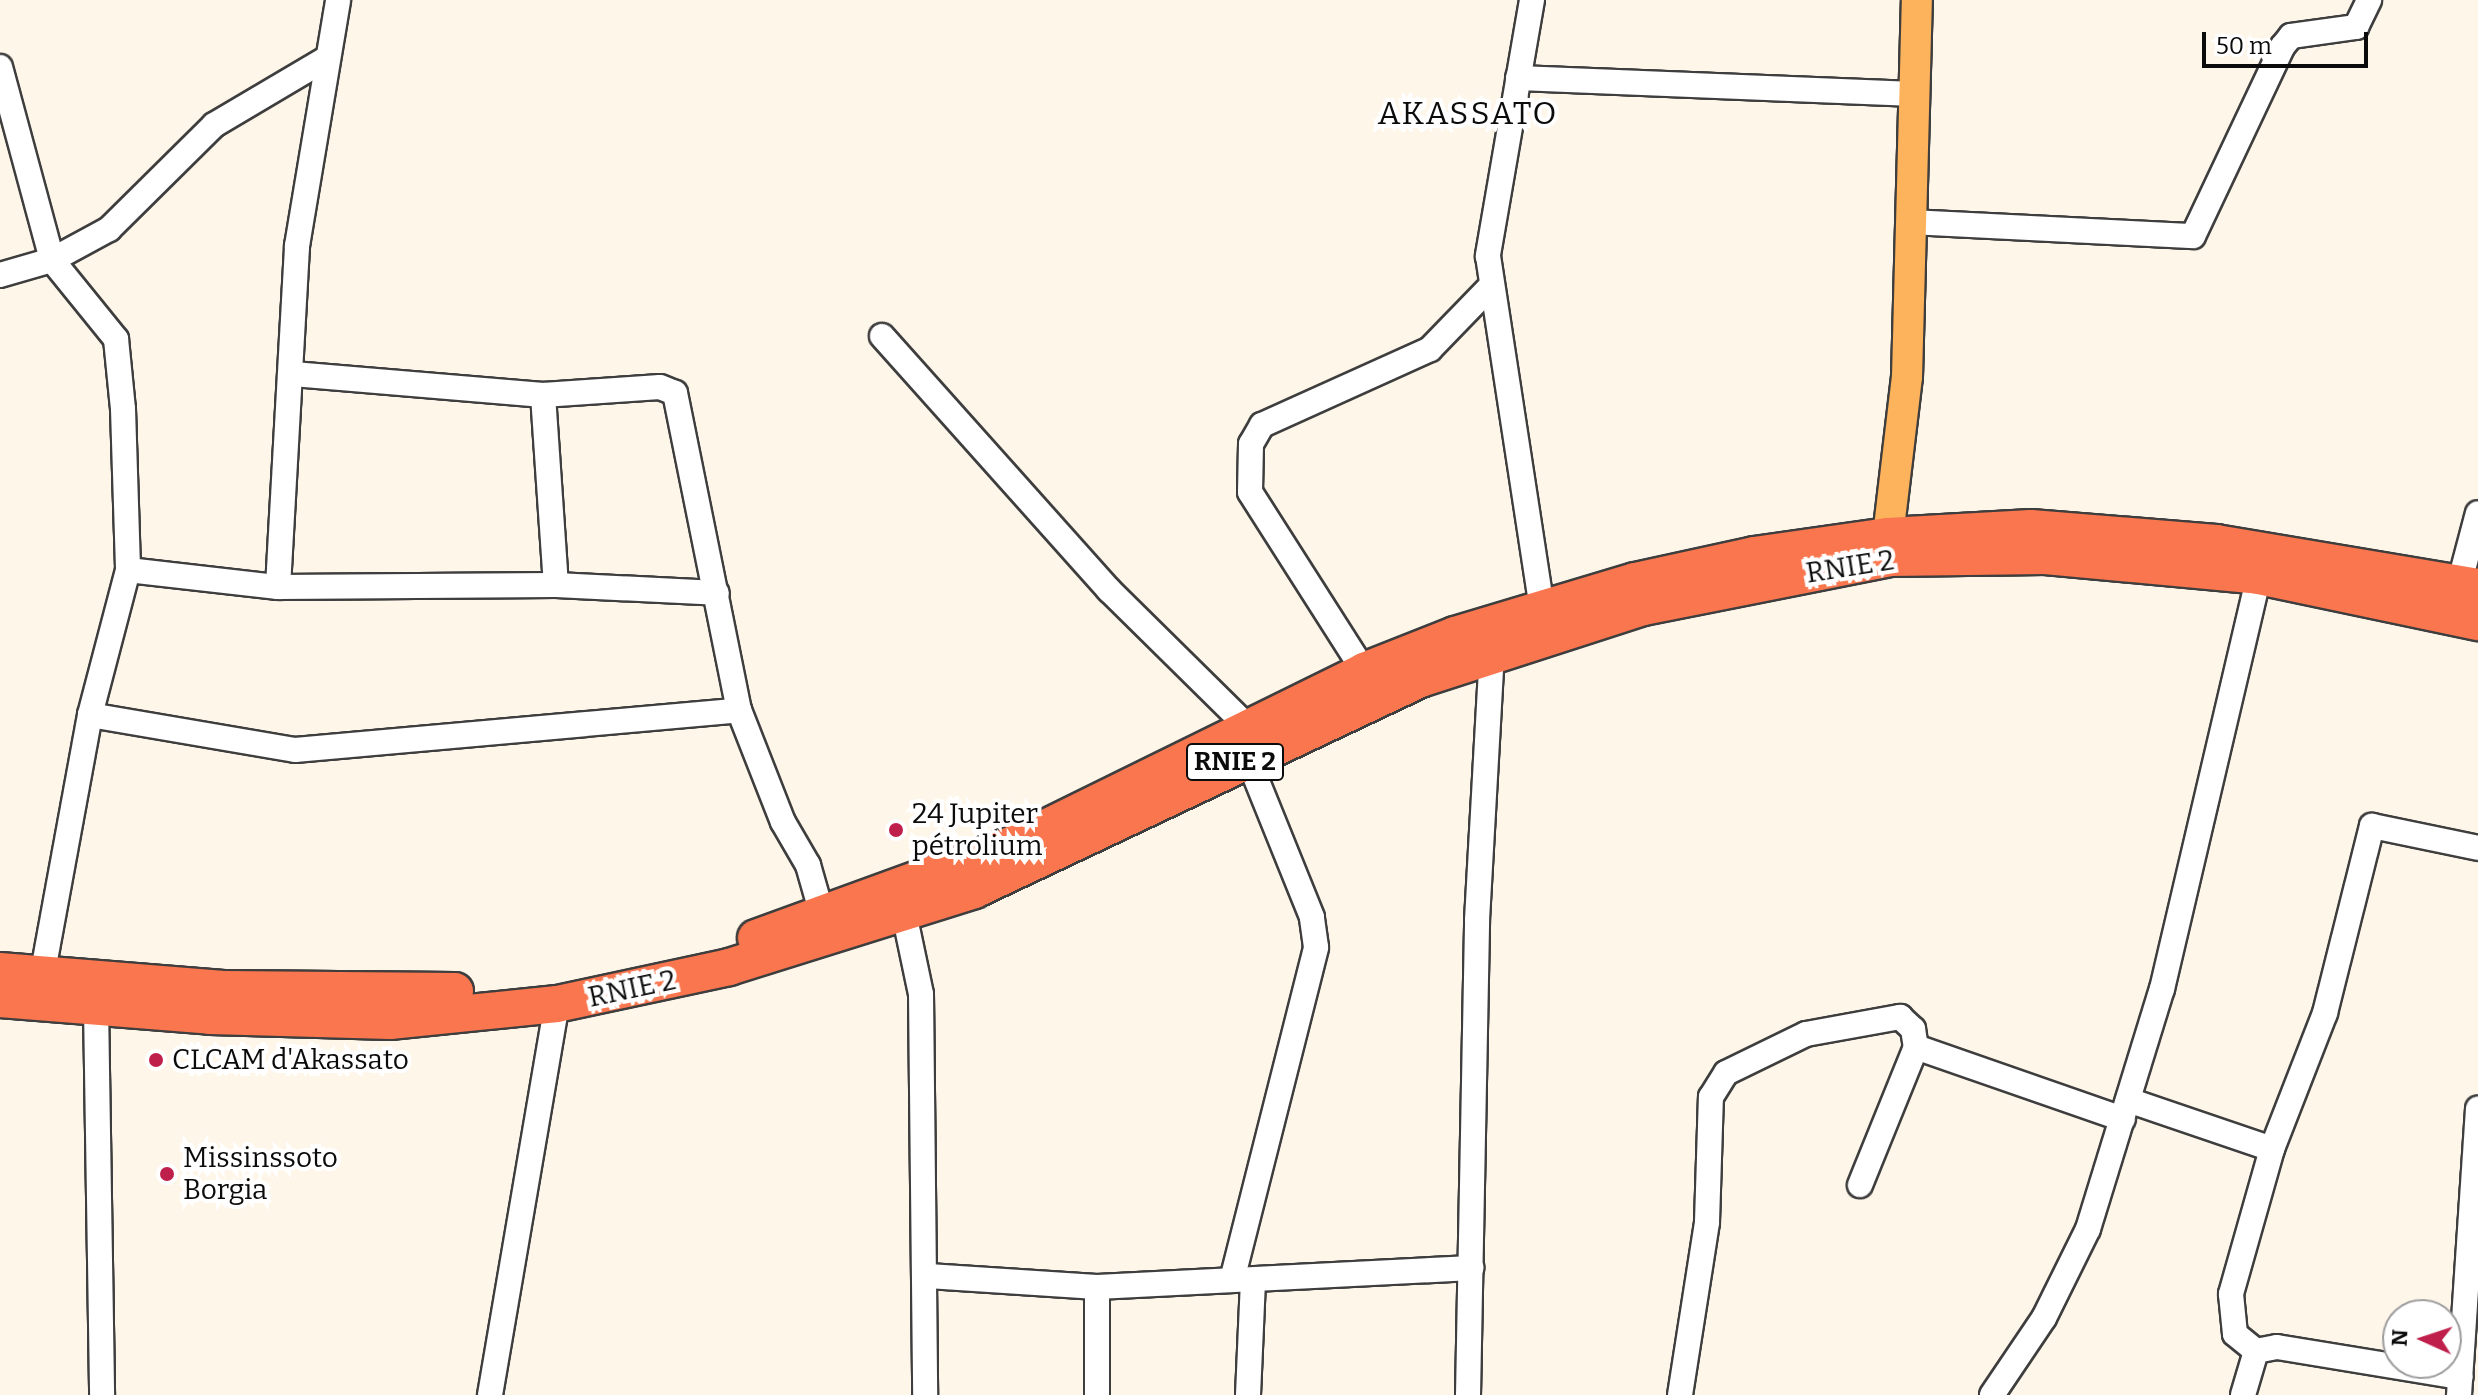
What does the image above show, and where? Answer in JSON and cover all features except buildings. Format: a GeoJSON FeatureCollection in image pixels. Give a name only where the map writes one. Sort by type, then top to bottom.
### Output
{"type":"FeatureCollection","features":[{"type":"Feature","properties":{"kind":"highway","name":"RNIE 2"},"geometry":{"type":"LineString","coordinates":[[0,999],[390,1021],[557,1004],[729,967],[902,903],[1058,854],[1364,671],[1542,610],[1754,555],[1888,536],[2031,528],[2144,535],[2469,584]]}},
{"type":"Feature","properties":{"kind":"highway","name":"RNIE 2"},"geometry":{"type":"LineString","coordinates":[[1248,742],[1492,654],[1712,590],[1890,558],[2045,556],[2259,576],[2478,622]]}},
{"type":"Feature","properties":{"kind":"highway","name":"RNIE 2"},"geometry":{"type":"LineString","coordinates":[[0,971],[377,995],[467,991],[634,969],[822,914],[902,903]]}},
{"type":"Feature","properties":{"kind":"main road"},"geometry":{"type":"LineString","coordinates":[[1888,536],[1907,377],[1917,0]]}},
{"type":"Feature","properties":{"kind":"street"},"geometry":{"type":"LineString","coordinates":[[278,587],[293,374],[297,246],[324,60],[338,0]]}},
{"type":"Feature","properties":{"kind":"street"},"geometry":{"type":"LineString","coordinates":[[1532,0],[1491,227],[1490,287],[1542,610]]}},
{"type":"Feature","properties":{"kind":"street"},"geometry":{"type":"LineString","coordinates":[[1912,222],[2193,236],[2283,46],[2291,36],[2356,27],[2369,0]]}},
{"type":"Feature","properties":{"kind":"street"},"geometry":{"type":"LineString","coordinates":[[0,275],[52,260],[109,229],[214,125],[324,60]]}},
{"type":"Feature","properties":{"kind":"street"},"geometry":{"type":"LineString","coordinates":[[0,67],[52,260],[116,339],[128,570],[90,715],[42,976]]}},
{"type":"Feature","properties":{"kind":"street"},"geometry":{"type":"LineString","coordinates":[[1518,78],[1915,94]]}},
{"type":"Feature","properties":{"kind":"street"},"geometry":{"type":"LineString","coordinates":[[1364,671],[1250,492],[1251,444],[1262,425],[1430,349],[1490,287]]}},
{"type":"Feature","properties":{"kind":"street"},"geometry":{"type":"LineString","coordinates":[[882,336],[1248,742],[1312,917],[1316,947],[1243,1280],[1248,1395]]}},
{"type":"Feature","properties":{"kind":"street"},"geometry":{"type":"LineString","coordinates":[[293,374],[543,395],[660,387],[675,393],[739,710],[783,822],[808,865],[822,914]]}},
{"type":"Feature","properties":{"kind":"street"},"geometry":{"type":"LineString","coordinates":[[543,395],[556,585]]}},
{"type":"Feature","properties":{"kind":"street"},"geometry":{"type":"LineString","coordinates":[[2469,584],[2478,513]]}},
{"type":"Feature","properties":{"kind":"street"},"geometry":{"type":"LineString","coordinates":[[128,570],[278,587],[556,585],[717,593]]}},
{"type":"Feature","properties":{"kind":"street"},"geometry":{"type":"LineString","coordinates":[[1992,1395],[2068,1275],[2126,1109],[2259,576]]}},
{"type":"Feature","properties":{"kind":"street"},"geometry":{"type":"LineString","coordinates":[[1468,1395],[1477,920],[1492,654]]}},
{"type":"Feature","properties":{"kind":"street"},"geometry":{"type":"LineString","coordinates":[[90,715],[295,750],[739,710]]}},
{"type":"Feature","properties":{"kind":"street"},"geometry":{"type":"LineString","coordinates":[[2478,848],[2372,826],[2325,1013],[2272,1149],[2229,1317],[2235,1334],[2256,1351],[2277,1347],[2460,1386],[2475,1197],[2478,1109]]}},
{"type":"Feature","properties":{"kind":"street"},"geometry":{"type":"LineString","coordinates":[[902,903],[921,994],[928,1276],[925,1395]]}},
{"type":"Feature","properties":{"kind":"street"},"geometry":{"type":"LineString","coordinates":[[490,1395],[557,1004]]}},
{"type":"Feature","properties":{"kind":"street"},"geometry":{"type":"LineString","coordinates":[[96,1006],[102,1395]]}},
{"type":"Feature","properties":{"kind":"street"},"geometry":{"type":"LineString","coordinates":[[1680,1395],[1707,1222],[1711,1097],[1726,1073],[1766,1048],[1856,1022],[1900,1017],[1913,1029],[1916,1047],[1860,1185]]}},
{"type":"Feature","properties":{"kind":"street"},"geometry":{"type":"LineString","coordinates":[[1916,1047],[2272,1149]]}},
{"type":"Feature","properties":{"kind":"street"},"geometry":{"type":"LineString","coordinates":[[928,1276],[1097,1287],[1472,1268]]}},
{"type":"Feature","properties":{"kind":"street"},"geometry":{"type":"LineString","coordinates":[[1097,1287],[1097,1395]]}},
{"type":"Feature","properties":{"kind":"street"},"geometry":{"type":"LineString","coordinates":[[2243,1395],[2256,1351]]}},
{"type":"Feature","properties":{"kind":"place","name":"24 Jupiter pétrolium"},"geometry":{"type":"Point","coordinates":[896,830]}},
{"type":"Feature","properties":{"kind":"place","name":"CLCAM d'Akassato"},"geometry":{"type":"Point","coordinates":[156,1060]}},
{"type":"Feature","properties":{"kind":"place","name":"Missinssoto Borgia"},"geometry":{"type":"Point","coordinates":[167,1174]}},
{"type":"Feature","properties":{"kind":"district","name":"AKASSATO"},"geometry":{"type":"Point","coordinates":[1468,113]}}]}
